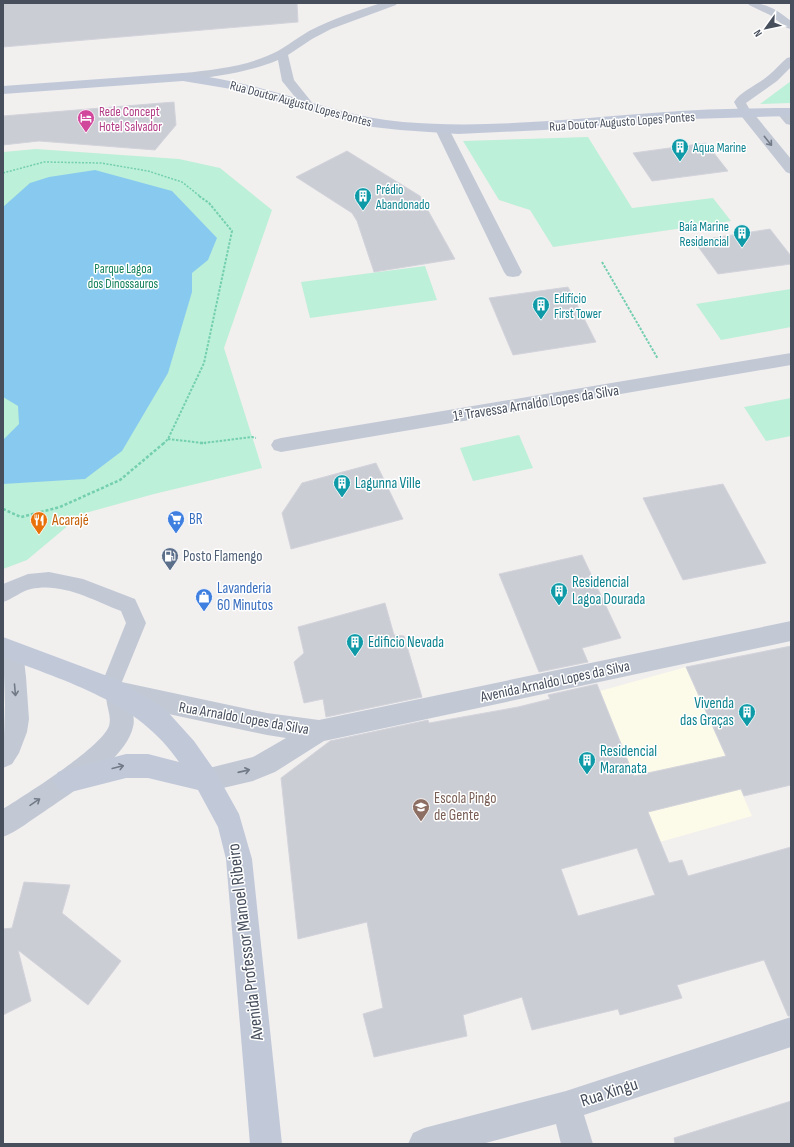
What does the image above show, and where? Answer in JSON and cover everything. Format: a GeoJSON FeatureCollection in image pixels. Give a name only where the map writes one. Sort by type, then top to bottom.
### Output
{"type":"FeatureCollection","features":[{"type":"Feature","properties":{"kind":"street","name":"Rua Doutor Augusto Lopes Pontes"},"geometry":{"type":"LineString","coordinates":[[3,90],[183,77],[209,79],[360,120],[399,126],[442,129],[528,128],[632,119],[745,112],[788,114]]}},
{"type":"Feature","properties":{"kind":"street"},"geometry":{"type":"LineString","coordinates":[[745,112],[791,169]]}},
{"type":"Feature","properties":{"kind":"street"},"geometry":{"type":"LineString","coordinates":[[442,129],[513,272]]}},
{"type":"Feature","properties":{"kind":"street","name":"1ª Travessa Arnaldo Lopes da Silva"},"geometry":{"type":"LineString","coordinates":[[282,445],[791,359]]}},
{"type":"Feature","properties":{"kind":"street","name":"Avenida Arnaldo Lopes da Silva"},"geometry":{"type":"LineString","coordinates":[[320,731],[791,631]]}},
{"type":"Feature","properties":{"kind":"street"},"geometry":{"type":"LineString","coordinates":[[3,756],[15,734],[17,712],[7,649]]}},
{"type":"Feature","properties":{"kind":"street","name":"Avenida Professor Manoel Ribeiro"},"geometry":{"type":"LineString","coordinates":[[7,649],[114,690],[157,718],[185,749],[206,780],[230,823],[239,859],[266,1144]]}},
{"type":"Feature","properties":{"kind":"street"},"geometry":{"type":"LineString","coordinates":[[3,824],[105,752],[114,741],[121,727],[114,690]]}},
{"type":"Feature","properties":{"kind":"street","name":"Rua Arnaldo Lopes da Silva"},"geometry":{"type":"LineString","coordinates":[[114,690],[266,724],[320,731]]}},
{"type":"Feature","properties":{"kind":"street","name":"Rua Arnaldo Lopes da Silva"},"geometry":{"type":"LineString","coordinates":[[206,780],[253,769],[266,764],[320,731]]}},
{"type":"Feature","properties":{"kind":"street"},"geometry":{"type":"LineString","coordinates":[[67,780],[126,766],[148,766],[206,780]]}},
{"type":"Feature","properties":{"kind":"street","name":"Rua Xingu"},"geometry":{"type":"LineString","coordinates":[[424,1144],[566,1106],[791,1032]]}},
{"type":"Feature","properties":{"kind":"street"},"geometry":{"type":"LineString","coordinates":[[566,1106],[577,1144]]}},
{"type":"Feature","properties":{"kind":"lane"},"geometry":{"type":"LineString","coordinates":[[183,77],[227,70],[282,54],[298,42],[317,31],[392,3]]}},
{"type":"Feature","properties":{"kind":"lane"},"geometry":{"type":"LineString","coordinates":[[753,3],[774,13],[791,26]]}},
{"type":"Feature","properties":{"kind":"lane"},"geometry":{"type":"LineString","coordinates":[[282,54],[288,81],[308,105]]}},
{"type":"Feature","properties":{"kind":"lane"},"geometry":{"type":"LineString","coordinates":[[745,112],[740,102],[750,92],[773,78],[791,60]]}},
{"type":"Feature","properties":{"kind":"lane"},"geometry":{"type":"LineString","coordinates":[[3,594],[13,588],[36,580],[60,580],[128,605],[136,624],[114,690]]}},
{"type":"Feature","properties":{"kind":"path"},"geometry":{"type":"LineString","coordinates":[[3,173],[44,162],[101,163],[148,171],[182,182],[209,203],[232,231],[204,363],[168,439],[120,480],[60,507],[21,517],[3,510]]}},
{"type":"Feature","properties":{"kind":"path"},"geometry":{"type":"LineString","coordinates":[[602,262],[659,361]]}},
{"type":"Feature","properties":{"kind":"path"},"geometry":{"type":"LineString","coordinates":[[168,439],[203,442],[252,437],[282,445]]}},
{"type":"Feature","properties":{"kind":"shaded area"},"geometry":{"type":"Polygon","coordinates":[[[686,667],[752,816],[660,842],[600,691],[686,667]]]}},
{"type":"Feature","properties":{"kind":"green space"},"geometry":{"type":"Polygon","coordinates":[[[791,81],[791,103],[760,104],[791,81]]]}},
{"type":"Feature","properties":{"kind":"green space"},"geometry":{"type":"Polygon","coordinates":[[[588,137],[632,208],[713,198],[731,221],[553,247],[530,210],[499,200],[463,141],[588,137]]]}},
{"type":"Feature","properties":{"kind":"green space","name":"Parque Lagoa dos Dinossauros"},"geometry":{"type":"Polygon","coordinates":[[[36,149],[179,159],[220,168],[272,210],[224,348],[262,468],[154,494],[82,514],[27,560],[3,569],[3,152],[36,149]]]}},
{"type":"Feature","properties":{"kind":"green space"},"geometry":{"type":"Polygon","coordinates":[[[425,266],[437,300],[310,318],[301,282],[425,266]]]}},
{"type":"Feature","properties":{"kind":"green space"},"geometry":{"type":"Polygon","coordinates":[[[791,289],[791,327],[721,340],[696,304],[791,289]]]}},
{"type":"Feature","properties":{"kind":"green space"},"geometry":{"type":"Polygon","coordinates":[[[791,398],[791,436],[766,441],[744,407],[791,398]]]}},
{"type":"Feature","properties":{"kind":"green space"},"geometry":{"type":"Polygon","coordinates":[[[519,435],[533,468],[473,481],[460,448],[519,435]]]}},
{"type":"Feature","properties":{"kind":"water"},"geometry":{"type":"Polygon","coordinates":[[[95,170],[172,191],[217,238],[208,260],[192,273],[192,292],[168,373],[122,451],[85,479],[3,484],[3,440],[19,424],[18,406],[3,397],[3,207],[30,183],[49,177],[95,170]]]}},
{"type":"Feature","properties":{"kind":"building"},"geometry":{"type":"Polygon","coordinates":[[[3,3],[297,3],[298,22],[3,47],[3,3]]]}},
{"type":"Feature","properties":{"kind":"building","name":"Rede Concept Hotel Salvador"},"geometry":{"type":"Polygon","coordinates":[[[174,102],[176,125],[155,150],[39,141],[3,145],[3,116],[174,102]]]}},
{"type":"Feature","properties":{"kind":"building","name":"Aqua Marine"},"geometry":{"type":"Polygon","coordinates":[[[706,143],[728,171],[652,181],[633,153],[706,143]]]}},
{"type":"Feature","properties":{"kind":"building","name":"Prédio Abandonado"},"geometry":{"type":"Polygon","coordinates":[[[347,151],[420,196],[455,259],[374,272],[357,221],[352,213],[296,177],[347,151]]]}},
{"type":"Feature","properties":{"kind":"building","name":"Baía Marine Residencial"},"geometry":{"type":"Polygon","coordinates":[[[770,229],[791,256],[791,264],[718,274],[694,241],[770,229]]]}},
{"type":"Feature","properties":{"kind":"building","name":"Edifício First Tower"},"geometry":{"type":"Polygon","coordinates":[[[568,287],[596,342],[513,355],[489,298],[568,287]]]}},
{"type":"Feature","properties":{"kind":"building","name":"Lagunna Ville"},"geometry":{"type":"Polygon","coordinates":[[[376,463],[403,519],[291,549],[282,513],[302,483],[376,463]]]}},
{"type":"Feature","properties":{"kind":"building"},"geometry":{"type":"Polygon","coordinates":[[[723,484],[766,563],[683,580],[643,498],[723,484]]]}},
{"type":"Feature","properties":{"kind":"building","name":"Residencial Lagoa Dourada"},"geometry":{"type":"Polygon","coordinates":[[[582,555],[621,638],[582,648],[588,662],[539,672],[499,574],[582,555]]]}},
{"type":"Feature","properties":{"kind":"building","name":"Edificio Nevada"},"geometry":{"type":"Polygon","coordinates":[[[385,603],[394,635],[404,636],[422,697],[326,717],[323,699],[304,703],[294,662],[304,653],[298,627],[385,603]]]}},
{"type":"Feature","properties":{"kind":"building"},"geometry":{"type":"Polygon","coordinates":[[[791,646],[791,785],[744,796],[741,789],[648,812],[669,863],[682,860],[688,876],[791,847],[791,1016],[788,1016],[764,960],[677,985],[682,998],[620,1015],[618,1009],[532,1030],[522,997],[463,1015],[467,1036],[374,1057],[363,1014],[383,1008],[367,922],[298,939],[281,778],[330,741],[428,720],[429,723],[518,707],[550,699],[548,695],[597,684],[634,776],[726,756],[686,667],[791,646]],[[637,848],[561,869],[578,916],[655,895],[637,848]]]}},
{"type":"Feature","properties":{"kind":"building"},"geometry":{"type":"Polygon","coordinates":[[[24,882],[70,885],[62,913],[121,961],[88,1005],[18,950],[31,1001],[3,1015],[3,929],[12,928],[24,882]]]}},
{"type":"Feature","properties":{"kind":"building"},"geometry":{"type":"Polygon","coordinates":[[[791,1101],[791,1144],[675,1144],[674,1138],[791,1101]]]}},
{"type":"Feature","properties":{"kind":"place","name":"Rede Concept Hotel Salvador"},"geometry":{"type":"Point","coordinates":[86,133]}},
{"type":"Feature","properties":{"kind":"place","name":"Aqua Marine"},"geometry":{"type":"Point","coordinates":[680,162]}},
{"type":"Feature","properties":{"kind":"place","name":"Prédio Abandonado"},"geometry":{"type":"Point","coordinates":[363,211]}},
{"type":"Feature","properties":{"kind":"place","name":"Baía Marine Residencial"},"geometry":{"type":"Point","coordinates":[742,248]}},
{"type":"Feature","properties":{"kind":"place","name":"Edifício First Tower"},"geometry":{"type":"Point","coordinates":[541,320]}},
{"type":"Feature","properties":{"kind":"place","name":"Lagunna Ville"},"geometry":{"type":"Point","coordinates":[342,498]}},
{"type":"Feature","properties":{"kind":"place","name":"BR"},"geometry":{"type":"Point","coordinates":[176,534]}},
{"type":"Feature","properties":{"kind":"place","name":"Acarajé"},"geometry":{"type":"Point","coordinates":[39,535]}},
{"type":"Feature","properties":{"kind":"place","name":"Posto Flamengo"},"geometry":{"type":"Point","coordinates":[170,571]}},
{"type":"Feature","properties":{"kind":"place","name":"Residencial Lagoa Dourada"},"geometry":{"type":"Point","coordinates":[559,606]}},
{"type":"Feature","properties":{"kind":"place","name":"Lavanderia 60 Minutos"},"geometry":{"type":"Point","coordinates":[204,612]}},
{"type":"Feature","properties":{"kind":"place","name":"Edificio Nevada"},"geometry":{"type":"Point","coordinates":[355,657]}},
{"type":"Feature","properties":{"kind":"place","name":"Vivenda das Graças"},"geometry":{"type":"Point","coordinates":[747,727]}},
{"type":"Feature","properties":{"kind":"place","name":"Residencial Maranata"},"geometry":{"type":"Point","coordinates":[587,775]}},
{"type":"Feature","properties":{"kind":"place","name":"Escola Pingo de Gente"},"geometry":{"type":"Point","coordinates":[421,822]}}]}
